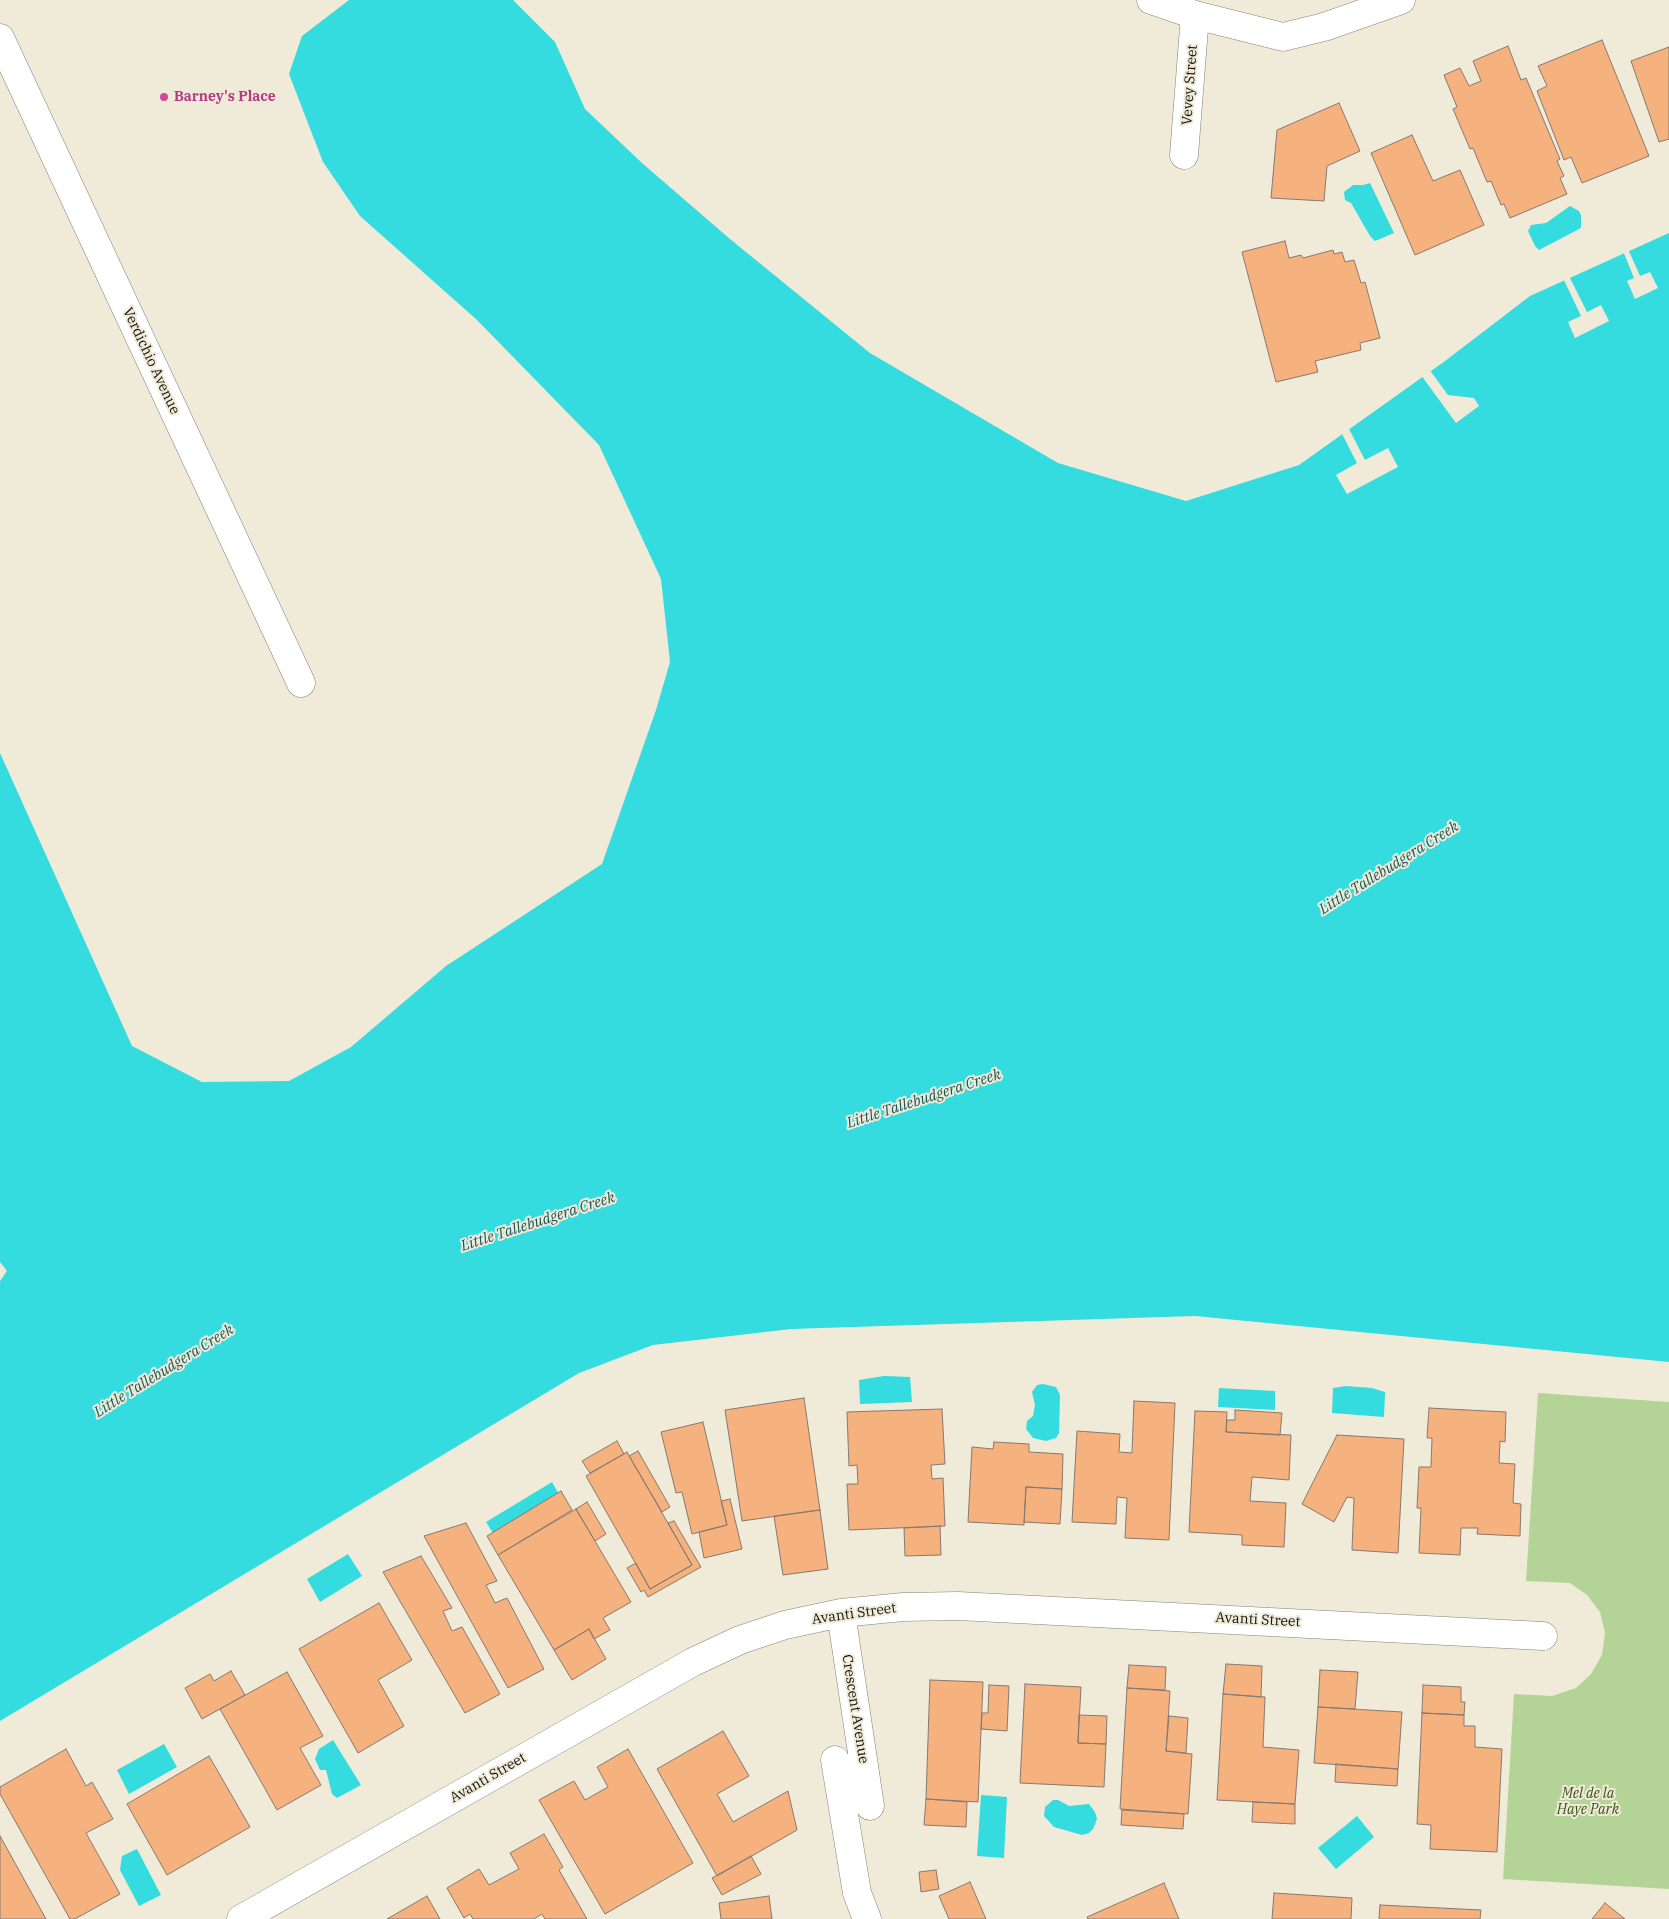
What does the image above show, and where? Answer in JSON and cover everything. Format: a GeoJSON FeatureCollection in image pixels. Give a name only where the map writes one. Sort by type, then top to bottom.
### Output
{"type":"FeatureCollection","features":[{"type":"Feature","properties":{"kind":"street"},"geometry":{"type":"LineString","coordinates":[[1151,0],[1195,15],[1283,37],[1324,27],[1401,0]]}},
{"type":"Feature","properties":{"kind":"street","name":"Vevey Street"},"geometry":{"type":"LineString","coordinates":[[1184,155],[1195,15]]}},
{"type":"Feature","properties":{"kind":"street","name":"Verdichio Avenue"},"geometry":{"type":"LineString","coordinates":[[0,38],[301,683]]}},
{"type":"Feature","properties":{"kind":"street","name":"Avanti Street"},"geometry":{"type":"LineString","coordinates":[[240,1919],[693,1662],[740,1640],[786,1625],[841,1613],[903,1606],[958,1606],[1543,1636]]}},
{"type":"Feature","properties":{"kind":"street","name":"Crescent Avenue"},"geometry":{"type":"LineString","coordinates":[[841,1613],[870,1806]]}},
{"type":"Feature","properties":{"kind":"street","name":"Crescent Avenue"},"geometry":{"type":"LineString","coordinates":[[835,1760],[857,1893],[867,1919]]}},
{"type":"Feature","properties":{"kind":"green space","name":"Mel de la Haye Park"},"geometry":{"type":"Polygon","coordinates":[[[1538,1393],[1669,1402],[1669,1889],[1503,1879],[1514,1694],[1552,1696],[1576,1688],[1591,1674],[1602,1655],[1605,1633],[1600,1612],[1587,1595],[1570,1583],[1526,1581],[1538,1393]]]}},
{"type":"Feature","properties":{"kind":"water","name":"Little Tallebudgera Creek"},"geometry":{"type":"Polygon","coordinates":[[[349,0],[513,0],[555,42],[585,109],[642,163],[730,239],[870,353],[1058,463],[1186,501],[1299,465],[1445,361],[1530,296],[1669,233],[1669,1362],[1195,1316],[791,1329],[653,1345],[579,1373],[0,1721],[0,1281],[7,1271],[0,1262],[0,753],[132,1046],[202,1082],[289,1081],[351,1047],[446,966],[602,864],[656,710],[670,662],[661,579],[599,445],[477,320],[360,216],[323,162],[289,74],[302,36],[349,0]]]}},
{"type":"Feature","properties":{"kind":"water"},"geometry":{"type":"Polygon","coordinates":[[[1370,183],[1394,233],[1375,241],[1370,236],[1351,203],[1345,200],[1344,192],[1353,185],[1370,183]]]}},
{"type":"Feature","properties":{"kind":"water"},"geometry":{"type":"Polygon","coordinates":[[[1570,206],[1579,211],[1581,215],[1581,228],[1539,250],[1528,231],[1531,225],[1546,223],[1570,206]]]}},
{"type":"Feature","properties":{"kind":"water"},"geometry":{"type":"Polygon","coordinates":[[[884,1376],[910,1377],[912,1402],[860,1404],[859,1380],[884,1376]]]}},
{"type":"Feature","properties":{"kind":"water"},"geometry":{"type":"Polygon","coordinates":[[[1043,1384],[1056,1387],[1060,1395],[1059,1433],[1056,1438],[1046,1441],[1033,1438],[1026,1429],[1027,1421],[1033,1416],[1035,1405],[1032,1392],[1037,1385],[1043,1384]]]}},
{"type":"Feature","properties":{"kind":"water"},"geometry":{"type":"Polygon","coordinates":[[[1346,1386],[1372,1388],[1385,1392],[1384,1417],[1332,1413],[1333,1388],[1346,1386]]]}},
{"type":"Feature","properties":{"kind":"water"},"geometry":{"type":"Polygon","coordinates":[[[1219,1388],[1275,1391],[1275,1410],[1218,1407],[1219,1388]]]}},
{"type":"Feature","properties":{"kind":"water"},"geometry":{"type":"Polygon","coordinates":[[[552,1482],[561,1498],[496,1538],[486,1522],[552,1482]]]}},
{"type":"Feature","properties":{"kind":"water"},"geometry":{"type":"Polygon","coordinates":[[[348,1554],[362,1576],[320,1602],[307,1579],[348,1554]]]}},
{"type":"Feature","properties":{"kind":"water"},"geometry":{"type":"Polygon","coordinates":[[[333,1740],[361,1785],[337,1798],[332,1794],[326,1770],[320,1770],[315,1759],[319,1749],[333,1740]]]}},
{"type":"Feature","properties":{"kind":"water"},"geometry":{"type":"Polygon","coordinates":[[[164,1744],[177,1767],[129,1794],[117,1770],[164,1744]]]}},
{"type":"Feature","properties":{"kind":"water"},"geometry":{"type":"Polygon","coordinates":[[[981,1795],[1007,1797],[1004,1858],[977,1856],[981,1795]]]}},
{"type":"Feature","properties":{"kind":"water"},"geometry":{"type":"Polygon","coordinates":[[[1053,1800],[1058,1800],[1069,1806],[1089,1804],[1095,1812],[1097,1819],[1093,1829],[1089,1833],[1082,1835],[1054,1827],[1044,1816],[1045,1807],[1053,1800]]]}},
{"type":"Feature","properties":{"kind":"water"},"geometry":{"type":"Polygon","coordinates":[[[1357,1816],[1374,1837],[1336,1869],[1318,1848],[1357,1816]]]}},
{"type":"Feature","properties":{"kind":"water"},"geometry":{"type":"Polygon","coordinates":[[[137,1849],[161,1895],[139,1906],[120,1870],[122,1856],[137,1849]]]}},
{"type":"Feature","properties":{"kind":"pier"},"geometry":{"type":"Polygon","coordinates":[[[1628,249],[1640,276],[1650,272],[1658,288],[1635,299],[1627,281],[1634,278],[1623,251],[1628,249]]]}},
{"type":"Feature","properties":{"kind":"pier"},"geometry":{"type":"Polygon","coordinates":[[[1569,276],[1587,312],[1601,305],[1609,321],[1575,338],[1568,322],[1581,316],[1563,278],[1569,276]]]}},
{"type":"Feature","properties":{"kind":"pier"},"geometry":{"type":"Polygon","coordinates":[[[1429,369],[1448,395],[1474,398],[1479,406],[1456,423],[1421,375],[1429,369]]]}},
{"type":"Feature","properties":{"kind":"pier"},"geometry":{"type":"Polygon","coordinates":[[[1348,427],[1365,460],[1388,448],[1398,467],[1347,494],[1336,475],[1357,463],[1341,432],[1348,427]]]}},
{"type":"Feature","properties":{"kind":"building"},"geometry":{"type":"Polygon","coordinates":[[[1602,40],[1649,156],[1582,183],[1571,157],[1564,160],[1537,91],[1547,86],[1538,66],[1602,40]]]}},
{"type":"Feature","properties":{"kind":"building"},"geometry":{"type":"Polygon","coordinates":[[[1508,46],[1521,80],[1526,78],[1560,159],[1557,161],[1564,176],[1560,178],[1567,194],[1510,218],[1504,204],[1501,205],[1491,181],[1487,182],[1473,148],[1470,149],[1453,109],[1457,107],[1444,75],[1460,68],[1469,86],[1481,81],[1473,61],[1508,46]]]}},
{"type":"Feature","properties":{"kind":"building"},"geometry":{"type":"Polygon","coordinates":[[[1669,47],[1669,139],[1659,142],[1631,61],[1669,47]]]}},
{"type":"Feature","properties":{"kind":"building"},"geometry":{"type":"Polygon","coordinates":[[[1339,103],[1360,151],[1327,166],[1324,201],[1271,198],[1277,130],[1339,103]]]}},
{"type":"Feature","properties":{"kind":"building"},"geometry":{"type":"Polygon","coordinates":[[[1412,135],[1433,181],[1460,170],[1484,225],[1415,255],[1371,153],[1412,135]]]}},
{"type":"Feature","properties":{"kind":"building"},"geometry":{"type":"Polygon","coordinates":[[[1285,241],[1289,258],[1301,255],[1303,258],[1333,250],[1334,254],[1342,252],[1345,262],[1354,260],[1361,283],[1365,282],[1380,338],[1360,343],[1361,350],[1315,361],[1318,372],[1276,382],[1242,252],[1285,241]]]}},
{"type":"Feature","properties":{"kind":"building"},"geometry":{"type":"Polygon","coordinates":[[[804,1398],[820,1510],[742,1521],[725,1410],[804,1398]]]}},
{"type":"Feature","properties":{"kind":"building"},"geometry":{"type":"Polygon","coordinates":[[[1134,1401],[1175,1403],[1169,1540],[1125,1538],[1127,1498],[1117,1497],[1116,1524],[1072,1522],[1077,1431],[1120,1434],[1119,1452],[1132,1453],[1134,1401]]]}},
{"type":"Feature","properties":{"kind":"building"},"geometry":{"type":"Polygon","coordinates":[[[1429,1408],[1506,1412],[1505,1442],[1500,1441],[1499,1463],[1515,1464],[1513,1503],[1521,1504],[1520,1536],[1477,1534],[1478,1528],[1461,1528],[1460,1555],[1419,1553],[1421,1508],[1417,1508],[1419,1467],[1431,1467],[1432,1438],[1427,1438],[1429,1408]]]}},
{"type":"Feature","properties":{"kind":"building"},"geometry":{"type":"Polygon","coordinates":[[[942,1409],[945,1464],[931,1465],[932,1479],[943,1478],[945,1526],[849,1530],[847,1484],[858,1484],[857,1465],[849,1466],[847,1412],[942,1409]]]}},
{"type":"Feature","properties":{"kind":"building"},"geometry":{"type":"Polygon","coordinates":[[[1235,1410],[1282,1413],[1280,1435],[1226,1432],[1227,1420],[1235,1420],[1235,1410]]]}},
{"type":"Feature","properties":{"kind":"building"},"geometry":{"type":"Polygon","coordinates":[[[1195,1411],[1227,1412],[1226,1432],[1291,1435],[1289,1480],[1252,1477],[1250,1501],[1286,1503],[1284,1547],[1242,1545],[1242,1535],[1189,1532],[1195,1411]]]}},
{"type":"Feature","properties":{"kind":"building"},"geometry":{"type":"Polygon","coordinates":[[[703,1422],[727,1525],[692,1534],[682,1492],[676,1493],[661,1432],[703,1422]]]}},
{"type":"Feature","properties":{"kind":"building"},"geometry":{"type":"Polygon","coordinates":[[[1337,1435],[1404,1439],[1398,1553],[1352,1550],[1354,1498],[1347,1497],[1334,1522],[1302,1504],[1337,1435]]]}},
{"type":"Feature","properties":{"kind":"building"},"geometry":{"type":"Polygon","coordinates":[[[617,1441],[624,1454],[590,1473],[582,1461],[617,1441]]]}},
{"type":"Feature","properties":{"kind":"building"},"geometry":{"type":"Polygon","coordinates":[[[994,1442],[1029,1444],[1029,1452],[1063,1454],[1062,1489],[1026,1487],[1024,1525],[968,1522],[972,1447],[993,1449],[994,1442]]]}},
{"type":"Feature","properties":{"kind":"building"},"geometry":{"type":"Polygon","coordinates":[[[638,1451],[670,1507],[662,1512],[629,1456],[638,1451]]]}},
{"type":"Feature","properties":{"kind":"building"},"geometry":{"type":"Polygon","coordinates":[[[627,1452],[692,1565],[650,1589],[586,1476],[627,1452]]]}},
{"type":"Feature","properties":{"kind":"building"},"geometry":{"type":"Polygon","coordinates":[[[1026,1487],[1062,1489],[1060,1524],[1024,1522],[1026,1487]]]}},
{"type":"Feature","properties":{"kind":"building"},"geometry":{"type":"Polygon","coordinates":[[[561,1491],[572,1510],[498,1555],[487,1536],[561,1491]]]}},
{"type":"Feature","properties":{"kind":"building"},"geometry":{"type":"Polygon","coordinates":[[[730,1499],[742,1549],[704,1558],[699,1532],[727,1525],[721,1501],[730,1499]]]}},
{"type":"Feature","properties":{"kind":"building"},"geometry":{"type":"Polygon","coordinates":[[[587,1502],[606,1534],[595,1541],[576,1509],[587,1502]]]}},
{"type":"Feature","properties":{"kind":"building"},"geometry":{"type":"Polygon","coordinates":[[[576,1509],[631,1602],[603,1618],[610,1630],[594,1639],[589,1629],[554,1650],[498,1555],[576,1509]]]}},
{"type":"Feature","properties":{"kind":"building"},"geometry":{"type":"Polygon","coordinates":[[[820,1510],[828,1569],[783,1575],[774,1516],[820,1510]]]}},
{"type":"Feature","properties":{"kind":"building"},"geometry":{"type":"Polygon","coordinates":[[[674,1521],[701,1567],[648,1597],[644,1590],[641,1592],[627,1568],[636,1563],[650,1589],[692,1565],[668,1523],[674,1521]]]}},
{"type":"Feature","properties":{"kind":"building"},"geometry":{"type":"Polygon","coordinates":[[[466,1523],[497,1581],[486,1585],[495,1603],[507,1598],[544,1669],[508,1688],[424,1536],[466,1523]]]}},
{"type":"Feature","properties":{"kind":"building"},"geometry":{"type":"Polygon","coordinates":[[[940,1526],[941,1555],[905,1556],[904,1528],[940,1526]]]}},
{"type":"Feature","properties":{"kind":"building"},"geometry":{"type":"Polygon","coordinates":[[[421,1556],[452,1608],[443,1611],[452,1631],[462,1627],[500,1694],[465,1713],[383,1572],[421,1556]]]}},
{"type":"Feature","properties":{"kind":"building"},"geometry":{"type":"Polygon","coordinates":[[[379,1603],[412,1660],[378,1680],[404,1726],[358,1753],[299,1649],[379,1603]]]}},
{"type":"Feature","properties":{"kind":"building"},"geometry":{"type":"Polygon","coordinates":[[[589,1629],[606,1659],[572,1680],[554,1650],[589,1629]]]}},
{"type":"Feature","properties":{"kind":"building"},"geometry":{"type":"Polygon","coordinates":[[[1226,1664],[1262,1666],[1261,1697],[1223,1694],[1226,1664]]]}},
{"type":"Feature","properties":{"kind":"building"},"geometry":{"type":"Polygon","coordinates":[[[1129,1665],[1166,1667],[1165,1690],[1127,1688],[1129,1665]]]}},
{"type":"Feature","properties":{"kind":"building"},"geometry":{"type":"Polygon","coordinates":[[[1320,1670],[1358,1672],[1355,1709],[1318,1707],[1320,1670]]]}},
{"type":"Feature","properties":{"kind":"building"},"geometry":{"type":"Polygon","coordinates":[[[231,1671],[245,1695],[202,1719],[185,1688],[210,1674],[214,1681],[231,1671]]]}},
{"type":"Feature","properties":{"kind":"building"},"geometry":{"type":"Polygon","coordinates":[[[287,1672],[323,1736],[300,1748],[321,1785],[277,1810],[220,1709],[287,1672]]]}},
{"type":"Feature","properties":{"kind":"building"},"geometry":{"type":"Polygon","coordinates":[[[930,1680],[983,1682],[978,1802],[926,1799],[930,1680]]]}},
{"type":"Feature","properties":{"kind":"building"},"geometry":{"type":"Polygon","coordinates":[[[1025,1684],[1081,1687],[1078,1743],[1106,1744],[1104,1787],[1020,1783],[1025,1684]]]}},
{"type":"Feature","properties":{"kind":"building"},"geometry":{"type":"Polygon","coordinates":[[[989,1685],[1009,1686],[1007,1731],[981,1729],[982,1713],[988,1713],[989,1685]]]}},
{"type":"Feature","properties":{"kind":"building"},"geometry":{"type":"Polygon","coordinates":[[[1423,1685],[1461,1687],[1461,1702],[1465,1702],[1464,1715],[1422,1713],[1423,1685]]]}},
{"type":"Feature","properties":{"kind":"building"},"geometry":{"type":"Polygon","coordinates":[[[1127,1688],[1170,1691],[1166,1751],[1192,1754],[1188,1814],[1120,1809],[1127,1688]]]}},
{"type":"Feature","properties":{"kind":"building"},"geometry":{"type":"Polygon","coordinates":[[[1223,1694],[1265,1697],[1263,1747],[1299,1750],[1295,1804],[1217,1800],[1223,1694]]]}},
{"type":"Feature","properties":{"kind":"building"},"geometry":{"type":"Polygon","coordinates":[[[1318,1707],[1402,1712],[1398,1769],[1314,1763],[1318,1707]]]}},
{"type":"Feature","properties":{"kind":"building"},"geometry":{"type":"Polygon","coordinates":[[[1422,1713],[1464,1715],[1464,1726],[1475,1726],[1475,1747],[1502,1749],[1497,1852],[1430,1849],[1431,1825],[1417,1824],[1422,1713]]]}},
{"type":"Feature","properties":{"kind":"building"},"geometry":{"type":"Polygon","coordinates":[[[1079,1715],[1107,1716],[1106,1744],[1078,1743],[1079,1715]]]}},
{"type":"Feature","properties":{"kind":"building"},"geometry":{"type":"Polygon","coordinates":[[[1169,1716],[1188,1718],[1186,1753],[1166,1751],[1169,1716]]]}},
{"type":"Feature","properties":{"kind":"building"},"geometry":{"type":"Polygon","coordinates":[[[723,1731],[749,1776],[717,1794],[733,1822],[788,1791],[797,1830],[717,1876],[657,1769],[723,1731]]]}},
{"type":"Feature","properties":{"kind":"building"},"geometry":{"type":"Polygon","coordinates":[[[66,1749],[86,1786],[92,1782],[113,1819],[86,1833],[120,1894],[75,1919],[70,1919],[0,1794],[0,1787],[66,1749]]]}},
{"type":"Feature","properties":{"kind":"building"},"geometry":{"type":"Polygon","coordinates":[[[628,1749],[693,1863],[605,1914],[539,1800],[574,1781],[585,1800],[608,1787],[597,1767],[628,1749]]]}},
{"type":"Feature","properties":{"kind":"building"},"geometry":{"type":"Polygon","coordinates":[[[209,1756],[250,1827],[167,1875],[127,1804],[209,1756]]]}},
{"type":"Feature","properties":{"kind":"building"},"geometry":{"type":"Polygon","coordinates":[[[1336,1764],[1398,1769],[1397,1786],[1335,1782],[1336,1764]]]}},
{"type":"Feature","properties":{"kind":"building"},"geometry":{"type":"Polygon","coordinates":[[[926,1799],[967,1802],[966,1827],[924,1825],[926,1799]]]}},
{"type":"Feature","properties":{"kind":"building"},"geometry":{"type":"Polygon","coordinates":[[[1253,1802],[1295,1804],[1295,1824],[1252,1822],[1253,1802]]]}},
{"type":"Feature","properties":{"kind":"building"},"geometry":{"type":"Polygon","coordinates":[[[1122,1810],[1184,1814],[1183,1829],[1121,1825],[1122,1810]]]}},
{"type":"Feature","properties":{"kind":"building"},"geometry":{"type":"Polygon","coordinates":[[[544,1834],[563,1867],[559,1870],[587,1919],[545,1919],[542,1914],[534,1919],[473,1919],[470,1914],[464,1918],[447,1888],[479,1869],[489,1885],[519,1869],[510,1853],[544,1834]]]}},
{"type":"Feature","properties":{"kind":"building"},"geometry":{"type":"Polygon","coordinates":[[[0,1836],[46,1919],[0,1919],[0,1836]]]}},
{"type":"Feature","properties":{"kind":"building"},"geometry":{"type":"Polygon","coordinates":[[[751,1856],[761,1874],[722,1895],[712,1878],[751,1856]]]}},
{"type":"Feature","properties":{"kind":"building"},"geometry":{"type":"Polygon","coordinates":[[[936,1870],[939,1889],[921,1892],[919,1872],[936,1870]]]}},
{"type":"Feature","properties":{"kind":"building"},"geometry":{"type":"Polygon","coordinates":[[[970,1882],[986,1919],[949,1919],[939,1896],[970,1882]]]}},
{"type":"Feature","properties":{"kind":"building"},"geometry":{"type":"Polygon","coordinates":[[[1164,1883],[1179,1919],[1088,1919],[1087,1917],[1164,1883]]]}},
{"type":"Feature","properties":{"kind":"building"},"geometry":{"type":"Polygon","coordinates":[[[1274,1893],[1352,1898],[1351,1919],[1272,1919],[1274,1893]]]}},
{"type":"Feature","properties":{"kind":"building"},"geometry":{"type":"Polygon","coordinates":[[[427,1896],[440,1919],[387,1919],[427,1896]]]}},
{"type":"Feature","properties":{"kind":"building"},"geometry":{"type":"Polygon","coordinates":[[[769,1896],[772,1919],[721,1919],[719,1903],[769,1896]]]}},
{"type":"Feature","properties":{"kind":"building"},"geometry":{"type":"Polygon","coordinates":[[[1605,1903],[1625,1919],[1592,1919],[1605,1903]]]}},
{"type":"Feature","properties":{"kind":"building"},"geometry":{"type":"Polygon","coordinates":[[[1380,1905],[1481,1910],[1480,1919],[1379,1919],[1380,1905]]]}},
{"type":"Feature","properties":{"kind":"place","name":"Barney's Place"},"geometry":{"type":"Point","coordinates":[164,97]}}]}
